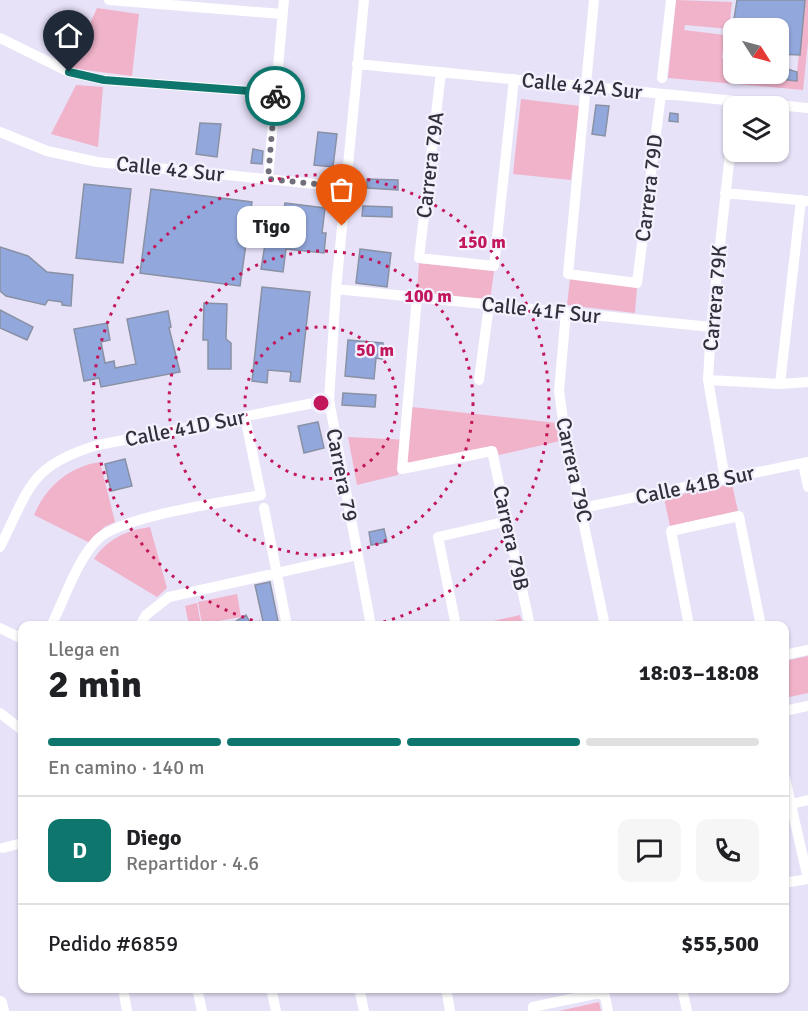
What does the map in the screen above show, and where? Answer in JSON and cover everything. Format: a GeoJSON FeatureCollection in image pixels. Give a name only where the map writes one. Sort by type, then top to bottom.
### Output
{"type":"FeatureCollection","features":[{"type":"Feature","properties":{"kind":"main road"},"geometry":{"type":"LineString","coordinates":[[0,1003],[2,1011]]}},
{"type":"Feature","properties":{"kind":"street"},"geometry":{"type":"LineString","coordinates":[[109,0],[282,14]]}},
{"type":"Feature","properties":{"kind":"street"},"geometry":{"type":"LineString","coordinates":[[268,179],[284,0]]}},
{"type":"Feature","properties":{"kind":"street","name":"Carrera 79"},"geometry":{"type":"LineString","coordinates":[[364,0],[336,289],[329,400],[370,621]]}},
{"type":"Feature","properties":{"kind":"street"},"geometry":{"type":"LineString","coordinates":[[585,86],[594,0]]}},
{"type":"Feature","properties":{"kind":"street"},"geometry":{"type":"LineString","coordinates":[[662,78],[671,0]]}},
{"type":"Feature","properties":{"kind":"street"},"geometry":{"type":"LineString","coordinates":[[0,38],[82,75],[104,80],[275,93]]}},
{"type":"Feature","properties":{"kind":"street","name":"Calle 42A Sur"},"geometry":{"type":"LineString","coordinates":[[357,64],[585,86],[723,102]]}},
{"type":"Feature","properties":{"kind":"street","name":"Carrera 79A"},"geometry":{"type":"LineString","coordinates":[[441,72],[419,258],[494,266],[514,79]]}},
{"type":"Feature","properties":{"kind":"street","name":"Carrera 79D"},"geometry":{"type":"LineString","coordinates":[[585,86],[568,274],[637,283],[660,94]]}},
{"type":"Feature","properties":{"kind":"street","name":"Calle 42A Sur"},"geometry":{"type":"LineString","coordinates":[[789,107],[808,108]]}},
{"type":"Feature","properties":{"kind":"street","name":"Calle 42 Sur"},"geometry":{"type":"LineString","coordinates":[[0,132],[47,151],[97,162],[345,187]]}},
{"type":"Feature","properties":{"kind":"street","name":"Carrera 79K"},"geometry":{"type":"LineString","coordinates":[[725,479],[708,380],[711,327],[729,162]]}},
{"type":"Feature","properties":{"kind":"street"},"geometry":{"type":"LineString","coordinates":[[725,193],[804,200],[780,384]]}},
{"type":"Feature","properties":{"kind":"street","name":"Calle 41F Sur"},"geometry":{"type":"LineString","coordinates":[[336,289],[711,327]]}},
{"type":"Feature","properties":{"kind":"street","name":"Carrera 79B"},"geometry":{"type":"LineString","coordinates":[[417,297],[402,469],[492,451],[529,621]]}},
{"type":"Feature","properties":{"kind":"street"},"geometry":{"type":"LineString","coordinates":[[479,380],[489,304]]}},
{"type":"Feature","properties":{"kind":"street","name":"Carrera 79C"},"geometry":{"type":"LineString","coordinates":[[566,312],[559,391],[565,434],[604,621]]}},
{"type":"Feature","properties":{"kind":"street"},"geometry":{"type":"LineString","coordinates":[[708,380],[780,384],[808,381]]}},
{"type":"Feature","properties":{"kind":"street","name":"Calle 41D Sur"},"geometry":{"type":"LineString","coordinates":[[0,547],[30,486],[45,468],[63,456],[98,445],[329,400]]}},
{"type":"Feature","properties":{"kind":"street"},"geometry":{"type":"LineString","coordinates":[[54,621],[97,539],[116,527],[261,495],[245,417]]}},
{"type":"Feature","properties":{"kind":"street"},"geometry":{"type":"LineString","coordinates":[[805,462],[808,488]]}},
{"type":"Feature","properties":{"kind":"street","name":"Calle 41B Sur"},"geometry":{"type":"LineString","coordinates":[[582,508],[805,462]]}},
{"type":"Feature","properties":{"kind":"street"},"geometry":{"type":"LineString","coordinates":[[264,508],[286,621]]}},
{"type":"Feature","properties":{"kind":"street"},"geometry":{"type":"LineString","coordinates":[[688,621],[671,531],[739,516],[760,621]]}},
{"type":"Feature","properties":{"kind":"street"},"geometry":{"type":"LineString","coordinates":[[455,621],[438,537],[507,521]]}},
{"type":"Feature","properties":{"kind":"street"},"geometry":{"type":"LineString","coordinates":[[143,621],[146,615],[163,600],[277,571],[357,555]]}},
{"type":"Feature","properties":{"kind":"street"},"geometry":{"type":"LineString","coordinates":[[0,628],[18,637]]}},
{"type":"Feature","properties":{"kind":"street"},"geometry":{"type":"LineString","coordinates":[[789,654],[808,650]]}},
{"type":"Feature","properties":{"kind":"street"},"geometry":{"type":"LineString","coordinates":[[789,710],[808,706]]}},
{"type":"Feature","properties":{"kind":"street"},"geometry":{"type":"LineString","coordinates":[[0,713],[18,727]]}},
{"type":"Feature","properties":{"kind":"street"},"geometry":{"type":"LineString","coordinates":[[789,795],[808,879],[789,882]]}},
{"type":"Feature","properties":{"kind":"street"},"geometry":{"type":"LineString","coordinates":[[791,804],[808,800]]}},
{"type":"Feature","properties":{"kind":"street"},"geometry":{"type":"LineString","coordinates":[[3,848],[18,844]]}},
{"type":"Feature","properties":{"kind":"street"},"geometry":{"type":"LineString","coordinates":[[124,993],[128,1011]]}},
{"type":"Feature","properties":{"kind":"street"},"geometry":{"type":"LineString","coordinates":[[198,993],[202,1011]]}},
{"type":"Feature","properties":{"kind":"street"},"geometry":{"type":"LineString","coordinates":[[272,993],[276,1011]]}},
{"type":"Feature","properties":{"kind":"street"},"geometry":{"type":"LineString","coordinates":[[360,993],[364,1011]]}},
{"type":"Feature","properties":{"kind":"street"},"geometry":{"type":"LineString","coordinates":[[447,993],[450,1011]]}},
{"type":"Feature","properties":{"kind":"street"},"geometry":{"type":"LineString","coordinates":[[533,1009],[600,993]]}},
{"type":"Feature","properties":{"kind":"street"},"geometry":{"type":"LineString","coordinates":[[604,993],[608,1011]]}},
{"type":"Feature","properties":{"kind":"street"},"geometry":{"type":"LineString","coordinates":[[683,993],[687,1011]]}},
{"type":"Feature","properties":{"kind":"shaded area"},"geometry":{"type":"Polygon","coordinates":[[[676,0],[732,2],[730,18],[723,18],[723,28],[685,25],[684,30],[723,35],[723,83],[668,78],[676,0]]]}},
{"type":"Feature","properties":{"kind":"shaded area"},"geometry":{"type":"Polygon","coordinates":[[[805,0],[808,0],[808,42],[803,90],[736,84],[789,84],[789,80],[796,81],[805,0]]]}},
{"type":"Feature","properties":{"kind":"shaded area"},"geometry":{"type":"Polygon","coordinates":[[[97,8],[139,14],[132,76],[70,68],[97,8]]]}},
{"type":"Feature","properties":{"kind":"shaded area"},"geometry":{"type":"Polygon","coordinates":[[[76,85],[103,87],[98,147],[51,134],[76,85]]]}},
{"type":"Feature","properties":{"kind":"shaded area"},"geometry":{"type":"Polygon","coordinates":[[[521,99],[580,106],[571,180],[513,174],[521,99]]]}},
{"type":"Feature","properties":{"kind":"shaded area"},"geometry":{"type":"Polygon","coordinates":[[[419,263],[494,271],[490,301],[417,293],[419,263]]]}},
{"type":"Feature","properties":{"kind":"shaded area"},"geometry":{"type":"Polygon","coordinates":[[[570,279],[637,287],[635,313],[567,305],[570,279]]]}},
{"type":"Feature","properties":{"kind":"shaded area"},"geometry":{"type":"Polygon","coordinates":[[[412,407],[557,423],[560,441],[499,455],[496,447],[398,466],[398,475],[357,485],[348,437],[409,440],[412,407]]]}},
{"type":"Feature","properties":{"kind":"shaded area"},"geometry":{"type":"Polygon","coordinates":[[[100,462],[115,522],[104,527],[90,543],[34,515],[45,496],[60,480],[78,468],[100,462]]]}},
{"type":"Feature","properties":{"kind":"shaded area"},"geometry":{"type":"Polygon","coordinates":[[[732,484],[738,511],[670,526],[664,498],[732,484]]]}},
{"type":"Feature","properties":{"kind":"shaded area"},"geometry":{"type":"Polygon","coordinates":[[[150,527],[167,588],[157,597],[94,559],[105,546],[118,537],[133,530],[150,527]]]}},
{"type":"Feature","properties":{"kind":"shaded area"},"geometry":{"type":"Polygon","coordinates":[[[237,594],[241,617],[201,621],[198,602],[237,594]]]}},
{"type":"Feature","properties":{"kind":"shaded area"},"geometry":{"type":"Polygon","coordinates":[[[197,603],[200,621],[188,621],[185,606],[197,603]]]}},
{"type":"Feature","properties":{"kind":"shaded area"},"geometry":{"type":"Polygon","coordinates":[[[520,615],[522,621],[493,621],[520,615]]]}},
{"type":"Feature","properties":{"kind":"shaded area"},"geometry":{"type":"Polygon","coordinates":[[[808,656],[808,693],[789,697],[789,660],[808,656]]]}},
{"type":"Feature","properties":{"kind":"shaded area"},"geometry":{"type":"Polygon","coordinates":[[[599,1002],[601,1011],[559,1011],[599,1002]]]}},
{"type":"Feature","properties":{"kind":"building"},"geometry":{"type":"Polygon","coordinates":[[[737,0],[805,0],[800,55],[789,54],[789,18],[734,18],[737,0]]]}},
{"type":"Feature","properties":{"kind":"building"},"geometry":{"type":"Polygon","coordinates":[[[789,69],[797,72],[797,81],[789,80],[789,69]]]}},
{"type":"Feature","properties":{"kind":"building"},"geometry":{"type":"Polygon","coordinates":[[[596,105],[609,106],[605,136],[592,134],[596,105]]]}},
{"type":"Feature","properties":{"kind":"building"},"geometry":{"type":"Polygon","coordinates":[[[670,113],[678,114],[678,122],[669,121],[670,113]]]}},
{"type":"Feature","properties":{"kind":"building"},"geometry":{"type":"Polygon","coordinates":[[[200,123],[221,124],[217,157],[196,154],[200,123]]]}},
{"type":"Feature","properties":{"kind":"building"},"geometry":{"type":"Polygon","coordinates":[[[318,132],[337,134],[333,167],[314,165],[318,132]]]}},
{"type":"Feature","properties":{"kind":"building"},"geometry":{"type":"Polygon","coordinates":[[[253,149],[263,151],[262,164],[251,163],[253,149]]]}},
{"type":"Feature","properties":{"kind":"building"},"geometry":{"type":"Polygon","coordinates":[[[367,179],[398,180],[398,190],[367,188],[367,179]]]}},
{"type":"Feature","properties":{"kind":"building"},"geometry":{"type":"Polygon","coordinates":[[[84,184],[131,189],[123,263],[76,258],[84,184]]]}},
{"type":"Feature","properties":{"kind":"building"},"geometry":{"type":"Polygon","coordinates":[[[151,189],[252,202],[240,286],[140,273],[151,189]]]}},
{"type":"Feature","properties":{"kind":"building"},"geometry":{"type":"Polygon","coordinates":[[[285,203],[325,208],[322,233],[326,233],[324,253],[286,249],[283,272],[261,269],[267,232],[300,237],[302,217],[283,214],[285,203]]]}},
{"type":"Feature","properties":{"kind":"building"},"geometry":{"type":"Polygon","coordinates":[[[363,206],[392,207],[392,217],[362,216],[363,206]]]}},
{"type":"Feature","properties":{"kind":"building"},"geometry":{"type":"Polygon","coordinates":[[[0,247],[28,256],[47,272],[73,275],[71,306],[48,300],[45,305],[6,296],[0,291],[0,247]]]}},
{"type":"Feature","properties":{"kind":"building"},"geometry":{"type":"Polygon","coordinates":[[[360,249],[391,253],[387,287],[356,283],[360,249]]]}},
{"type":"Feature","properties":{"kind":"building"},"geometry":{"type":"Polygon","coordinates":[[[262,287],[310,292],[300,382],[290,381],[291,372],[268,370],[267,383],[252,381],[262,287]]]}},
{"type":"Feature","properties":{"kind":"building"},"geometry":{"type":"Polygon","coordinates":[[[204,303],[227,304],[226,339],[231,343],[231,369],[208,369],[208,340],[203,340],[204,303]]]}},
{"type":"Feature","properties":{"kind":"building"},"geometry":{"type":"Polygon","coordinates":[[[0,310],[33,327],[27,340],[0,328],[0,310]]]}},
{"type":"Feature","properties":{"kind":"building"},"geometry":{"type":"Polygon","coordinates":[[[168,311],[171,327],[169,328],[180,372],[101,387],[99,378],[84,381],[74,329],[107,323],[110,340],[101,342],[105,363],[114,361],[115,368],[136,364],[127,319],[168,311]]]}},
{"type":"Feature","properties":{"kind":"building"},"geometry":{"type":"Polygon","coordinates":[[[348,340],[383,343],[382,359],[376,358],[374,379],[345,376],[348,340]]]}},
{"type":"Feature","properties":{"kind":"building"},"geometry":{"type":"Polygon","coordinates":[[[343,393],[376,395],[375,407],[342,405],[343,393]]]}},
{"type":"Feature","properties":{"kind":"building"},"geometry":{"type":"Polygon","coordinates":[[[318,422],[324,448],[304,453],[298,426],[318,422]]]}},
{"type":"Feature","properties":{"kind":"building"},"geometry":{"type":"Polygon","coordinates":[[[125,459],[132,486],[111,491],[105,464],[125,459]]]}},
{"type":"Feature","properties":{"kind":"building"},"geometry":{"type":"Polygon","coordinates":[[[384,529],[387,542],[371,545],[369,532],[384,529]]]}},
{"type":"Feature","properties":{"kind":"building"},"geometry":{"type":"Polygon","coordinates":[[[270,582],[278,621],[263,621],[255,585],[270,582]]]}},
{"type":"Feature","properties":{"kind":"building"},"geometry":{"type":"Polygon","coordinates":[[[246,615],[249,621],[236,621],[246,615]]]}},
{"type":"Feature","properties":{"kind":"way so far"},"geometry":{"type":"LineString","coordinates":[[275,96],[268,179],[345,187],[342,226]]}},
{"type":"Feature","properties":{"kind":"place","name":"Tigo"},"geometry":{"type":"Point","coordinates":[342,226]}},
{"type":"Feature","properties":{"kind":"route"},"geometry":{"type":"LineString","coordinates":[[69,72],[104,80],[275,93],[275,96]]}}]}
